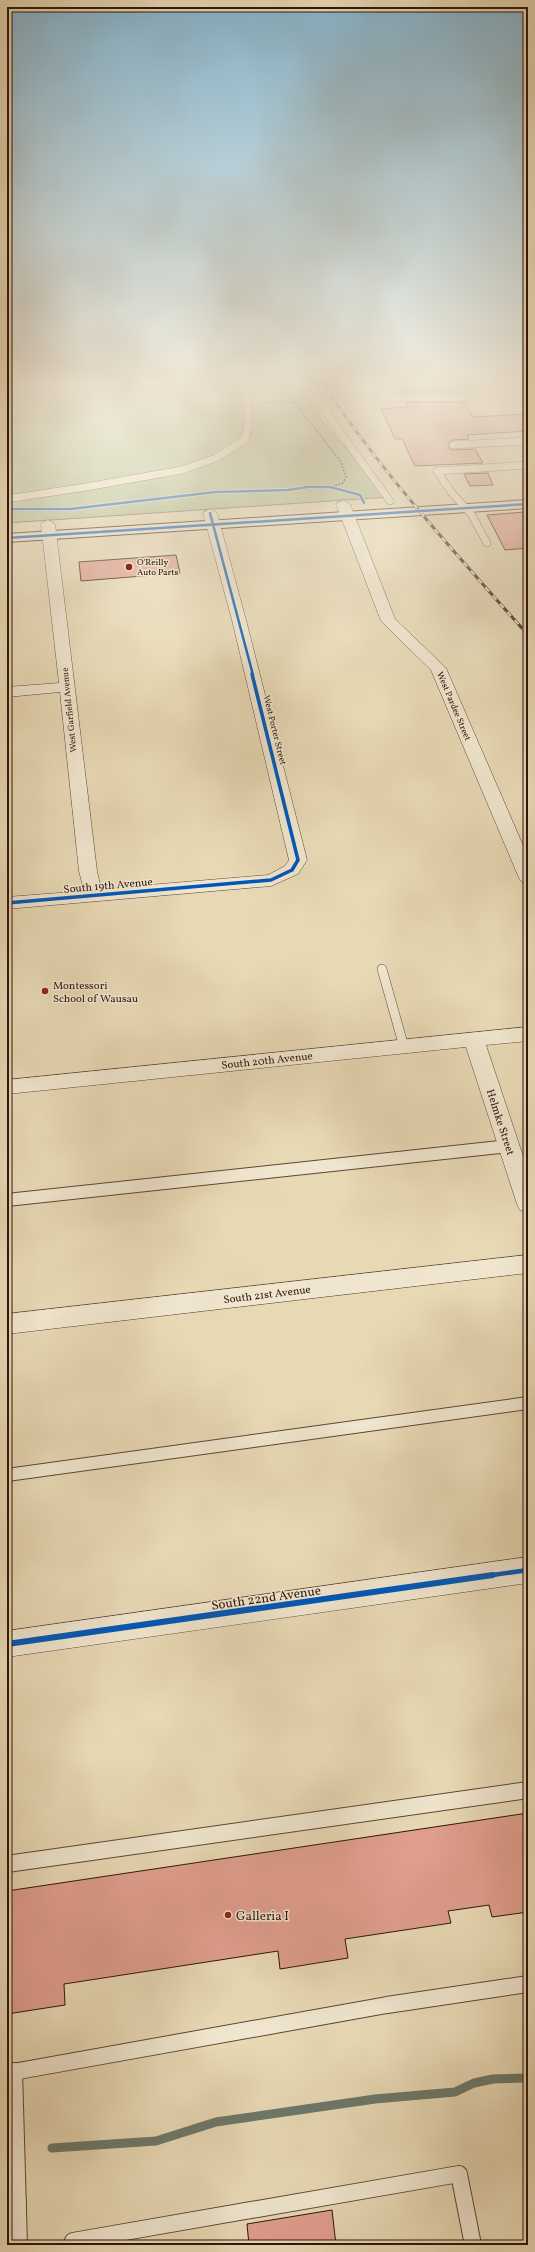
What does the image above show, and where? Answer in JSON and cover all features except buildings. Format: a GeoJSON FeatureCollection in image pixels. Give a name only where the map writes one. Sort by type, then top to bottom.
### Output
{"type":"FeatureCollection","features":[{"type":"Feature","properties":{"kind":"main road"},"geometry":{"type":"LineString","coordinates":[[7,538],[49,530],[460,502],[528,493]]}},
{"type":"Feature","properties":{"kind":"main road"},"geometry":{"type":"LineString","coordinates":[[345,510],[364,503],[390,501],[528,504]]}},
{"type":"Feature","properties":{"kind":"main road"},"geometry":{"type":"LineString","coordinates":[[7,527],[49,530]]}},
{"type":"Feature","properties":{"kind":"street","name":"West Pardee Street"},"geometry":{"type":"LineString","coordinates":[[345,510],[388,621],[438,668],[524,856],[528,878]]}},
{"type":"Feature","properties":{"kind":"street","name":"West Porter Street"},"geometry":{"type":"LineString","coordinates":[[211,519],[239,620],[293,832],[298,860],[288,873],[271,880],[211,885]]}},
{"type":"Feature","properties":{"kind":"street","name":"West Garfield Avenue"},"geometry":{"type":"LineString","coordinates":[[49,530],[88,871],[94,896]]}},
{"type":"Feature","properties":{"kind":"street"},"geometry":{"type":"LineString","coordinates":[[7,692],[66,687]]}},
{"type":"Feature","properties":{"kind":"street","name":"South 19th Avenue"},"geometry":{"type":"LineString","coordinates":[[7,903],[211,885]]}},
{"type":"Feature","properties":{"kind":"street","name":"South 20th Avenue"},"geometry":{"type":"LineString","coordinates":[[7,1087],[528,1034]]}},
{"type":"Feature","properties":{"kind":"street","name":"Helmke Street"},"geometry":{"type":"LineString","coordinates":[[474,1040],[528,1204]]}},
{"type":"Feature","properties":{"kind":"street","name":"South 21st Avenue"},"geometry":{"type":"LineString","coordinates":[[7,1324],[528,1264]]}},
{"type":"Feature","properties":{"kind":"street","name":"South 22nd Avenue"},"geometry":{"type":"LineString","coordinates":[[7,1644],[528,1570]]}},
{"type":"Feature","properties":{"kind":"lane"},"geometry":{"type":"LineString","coordinates":[[7,500],[99,486]]}},
{"type":"Feature","properties":{"kind":"lane"},"geometry":{"type":"LineString","coordinates":[[379,486],[390,501]]}},
{"type":"Feature","properties":{"kind":"lane"},"geometry":{"type":"LineString","coordinates":[[448,486],[487,543]]}},
{"type":"Feature","properties":{"kind":"lane"},"geometry":{"type":"LineString","coordinates":[[382,969],[404,1047]]}},
{"type":"Feature","properties":{"kind":"lane"},"geometry":{"type":"LineString","coordinates":[[7,1200],[509,1146]]}},
{"type":"Feature","properties":{"kind":"lane"},"geometry":{"type":"LineString","coordinates":[[7,1474],[528,1404]]}},
{"type":"Feature","properties":{"kind":"lane"},"geometry":{"type":"LineString","coordinates":[[7,1864],[528,1790]]}},
{"type":"Feature","properties":{"kind":"lane"},"geometry":{"type":"LineString","coordinates":[[19,2245],[12,2201],[11,2072],[387,2005],[528,1984]]}},
{"type":"Feature","properties":{"kind":"lane"},"geometry":{"type":"LineString","coordinates":[[73,2245],[73,2240],[460,2174],[473,2245]]}},
{"type":"Feature","properties":{"kind":"path"},"geometry":{"type":"LineString","coordinates":[[323,487],[330,487],[360,495],[364,503]]}},
{"type":"Feature","properties":{"kind":"green space"},"geometry":{"type":"Polygon","coordinates":[[[7,486],[380,486],[390,497],[7,523],[7,486]]]}},
{"type":"Feature","properties":{"kind":"waterway"},"geometry":{"type":"LineString","coordinates":[[52,2148],[156,2141],[216,2122],[375,2099],[455,2092],[474,2083],[493,2079],[528,2078]]}},
{"type":"Feature","properties":{"kind":"railway"},"geometry":{"type":"LineString","coordinates":[[399,486],[528,635]]}},
{"type":"Feature","properties":{"kind":"cycle path"},"geometry":{"type":"LineString","coordinates":[[7,509],[70,509],[216,492],[288,490],[308,487],[330,487],[360,495],[364,503]]}},
{"type":"Feature","properties":{"kind":"cycle path"},"geometry":{"type":"LineString","coordinates":[[7,538],[528,504]]}},
{"type":"Feature","properties":{"kind":"cycle path"},"geometry":{"type":"LineString","coordinates":[[7,903],[271,880],[292,870],[298,860],[239,620],[210,513]]}},
{"type":"Feature","properties":{"kind":"cycle path"},"geometry":{"type":"LineString","coordinates":[[7,1644],[528,1570]]}},
{"type":"Feature","properties":{"kind":"place","name":"O'Reilly Auto Parts"},"geometry":{"type":"Point","coordinates":[129,567]}},
{"type":"Feature","properties":{"kind":"place","name":"Montessori School of Wausau"},"geometry":{"type":"Point","coordinates":[45,991]}},
{"type":"Feature","properties":{"kind":"place","name":"Galleria I"},"geometry":{"type":"Point","coordinates":[228,1915]}}]}
